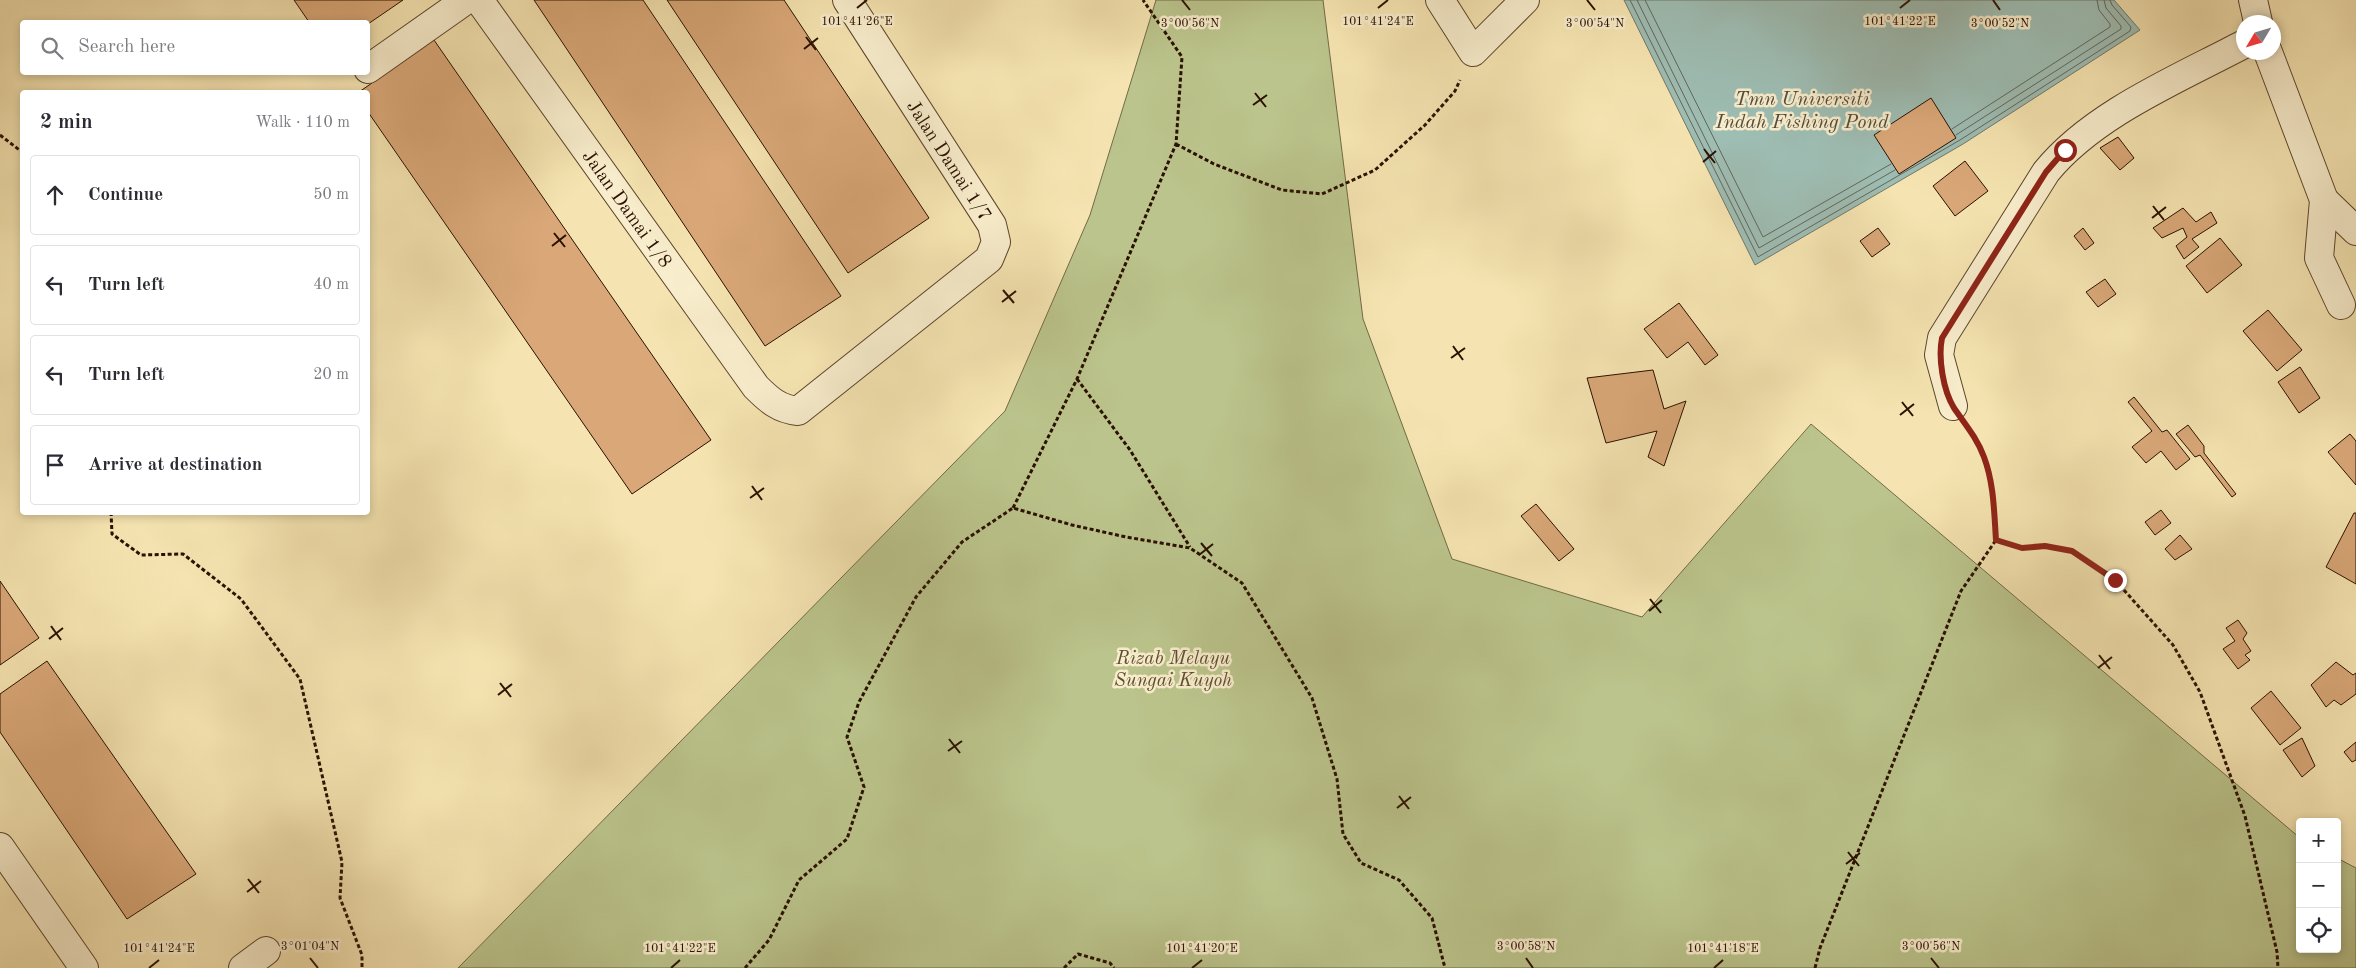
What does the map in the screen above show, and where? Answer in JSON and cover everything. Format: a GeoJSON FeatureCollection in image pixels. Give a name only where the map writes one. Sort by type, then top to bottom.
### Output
{"type":"FeatureCollection","features":[{"type":"Feature","properties":{"kind":"street"},"geometry":{"type":"LineString","coordinates":[[370,68],[466,0]]}},
{"type":"Feature","properties":{"kind":"street","name":"Jalan Damai 1/8"},"geometry":{"type":"LineString","coordinates":[[479,0],[756,387],[769,401],[785,409]]}},
{"type":"Feature","properties":{"kind":"street","name":"Jalan Damai 1/7"},"geometry":{"type":"LineString","coordinates":[[785,409],[798,410],[989,259],[996,242],[992,225],[847,0]]}},
{"type":"Feature","properties":{"kind":"street"},"geometry":{"type":"LineString","coordinates":[[1440,0],[1473,52],[1525,0]]}},
{"type":"Feature","properties":{"kind":"street"},"geometry":{"type":"LineString","coordinates":[[2253,0],[2256,15]]}},
{"type":"Feature","properties":{"kind":"street"},"geometry":{"type":"LineString","coordinates":[[1953,406],[1939,355],[1942,338],[2046,172],[2065,150],[2099,124],[2236,48]]}},
{"type":"Feature","properties":{"kind":"street"},"geometry":{"type":"LineString","coordinates":[[2271,60],[2324,200],[2356,231]]}},
{"type":"Feature","properties":{"kind":"street"},"geometry":{"type":"LineString","coordinates":[[2324,200],[2319,258],[2341,305]]}},
{"type":"Feature","properties":{"kind":"street"},"geometry":{"type":"LineString","coordinates":[[0,847],[84,968]]}},
{"type":"Feature","properties":{"kind":"street"},"geometry":{"type":"LineString","coordinates":[[243,968],[266,951]]}},
{"type":"Feature","properties":{"kind":"path"},"geometry":{"type":"LineString","coordinates":[[745,968],[769,940],[799,880],[847,839],[864,787],[848,737],[859,702],[916,596],[962,542],[1013,508],[1077,379],[1176,144],[1182,57],[1143,0]]}},
{"type":"Feature","properties":{"kind":"path"},"geometry":{"type":"LineString","coordinates":[[1176,144],[1214,164],[1282,190],[1322,194],[1375,170],[1425,125],[1455,91],[1473,52]]}},
{"type":"Feature","properties":{"kind":"path"},"geometry":{"type":"LineString","coordinates":[[0,135],[20,150]]}},
{"type":"Feature","properties":{"kind":"path"},"geometry":{"type":"LineString","coordinates":[[1077,379],[1130,450],[1190,548]]}},
{"type":"Feature","properties":{"kind":"path"},"geometry":{"type":"LineString","coordinates":[[1815,968],[1820,948],[1961,591],[1996,540],[1992,486],[1983,456],[1971,432],[1953,406]]}},
{"type":"Feature","properties":{"kind":"path"},"geometry":{"type":"LineString","coordinates":[[1013,508],[1126,537],[1190,548],[1242,583],[1312,698],[1337,779],[1343,834],[1361,863],[1399,880],[1432,918],[1445,968]]}},
{"type":"Feature","properties":{"kind":"path"},"geometry":{"type":"LineString","coordinates":[[111,515],[112,534],[141,555],[183,554],[241,599],[300,679],[342,862],[340,898],[362,955],[362,968]]}},
{"type":"Feature","properties":{"kind":"path"},"geometry":{"type":"LineString","coordinates":[[1996,540],[2022,548],[2045,546],[2072,551],[2115,580],[2173,645],[2200,692],[2245,816],[2277,952],[2278,968]]}},
{"type":"Feature","properties":{"kind":"path"},"geometry":{"type":"LineString","coordinates":[[1064,968],[1078,954],[1110,963],[1114,968]]}},
{"type":"Feature","properties":{"kind":"green space","name":"Rizab Melayu Sungai Kuyoh"},"geometry":{"type":"Polygon","coordinates":[[[1156,0],[1323,0],[1363,319],[1452,559],[1642,617],[1811,424],[2296,835],[2296,953],[2341,953],[2341,860],[2356,868],[2356,968],[458,968],[1005,411],[1090,215],[1156,0]]]}},
{"type":"Feature","properties":{"kind":"water","name":"Tmn Universiti Indah Fishing Pond"},"geometry":{"type":"Polygon","coordinates":[[[1624,0],[2114,0],[2140,30],[1963,144],[1755,265],[1624,0]]]}},
{"type":"Feature","properties":{"kind":"building"},"geometry":{"type":"Polygon","coordinates":[[[294,0],[403,0],[370,23],[370,20],[308,20],[294,0]]]}},
{"type":"Feature","properties":{"kind":"building"},"geometry":{"type":"Polygon","coordinates":[[[534,0],[643,0],[841,296],[765,346],[534,0]]]}},
{"type":"Feature","properties":{"kind":"building"},"geometry":{"type":"Polygon","coordinates":[[[667,0],[784,0],[929,218],[848,273],[667,0]]]}},
{"type":"Feature","properties":{"kind":"building"},"geometry":{"type":"Polygon","coordinates":[[[434,40],[711,440],[632,494],[370,115],[370,90],[362,90],[434,40]]]}},
{"type":"Feature","properties":{"kind":"building"},"geometry":{"type":"Polygon","coordinates":[[[1931,98],[1956,138],[1899,174],[1874,135],[1931,98]]]}},
{"type":"Feature","properties":{"kind":"building"},"geometry":{"type":"Polygon","coordinates":[[[2118,137],[2134,158],[2120,170],[2100,148],[2118,137]]]}},
{"type":"Feature","properties":{"kind":"building"},"geometry":{"type":"Polygon","coordinates":[[[1965,161],[1988,191],[1955,216],[1933,186],[1965,161]]]}},
{"type":"Feature","properties":{"kind":"building"},"geometry":{"type":"Polygon","coordinates":[[[2183,208],[2196,222],[2211,212],[2217,223],[2192,239],[2199,247],[2184,259],[2176,246],[2187,237],[2183,228],[2162,238],[2153,228],[2183,208]]]}},
{"type":"Feature","properties":{"kind":"building"},"geometry":{"type":"Polygon","coordinates":[[[1878,228],[1890,244],[1872,257],[1860,241],[1878,228]]]}},
{"type":"Feature","properties":{"kind":"building"},"geometry":{"type":"Polygon","coordinates":[[[2083,228],[2094,243],[2085,250],[2074,236],[2083,228]]]}},
{"type":"Feature","properties":{"kind":"building"},"geometry":{"type":"Polygon","coordinates":[[[2220,238],[2242,265],[2207,293],[2186,266],[2220,238]]]}},
{"type":"Feature","properties":{"kind":"building"},"geometry":{"type":"Polygon","coordinates":[[[2105,279],[2116,294],[2098,307],[2086,292],[2105,279]]]}},
{"type":"Feature","properties":{"kind":"building"},"geometry":{"type":"Polygon","coordinates":[[[1679,303],[1718,355],[1705,365],[1688,342],[1667,358],[1644,329],[1679,303]]]}},
{"type":"Feature","properties":{"kind":"building"},"geometry":{"type":"Polygon","coordinates":[[[2268,310],[2302,350],[2277,371],[2243,331],[2268,310]]]}},
{"type":"Feature","properties":{"kind":"building"},"geometry":{"type":"Polygon","coordinates":[[[2300,367],[2320,398],[2299,413],[2278,382],[2300,367]]]}},
{"type":"Feature","properties":{"kind":"building"},"geometry":{"type":"Polygon","coordinates":[[[1653,370],[1664,409],[1686,401],[1664,466],[1648,457],[1657,431],[1606,443],[1587,378],[1653,370]]]}},
{"type":"Feature","properties":{"kind":"building"},"geometry":{"type":"Polygon","coordinates":[[[2134,397],[2162,432],[2167,430],[2190,459],[2176,470],[2161,451],[2146,463],[2132,447],[2152,431],[2128,402],[2134,397]]]}},
{"type":"Feature","properties":{"kind":"building"},"geometry":{"type":"Polygon","coordinates":[[[2188,425],[2204,446],[2204,453],[2236,494],[2232,497],[2200,455],[2195,457],[2176,434],[2188,425]]]}},
{"type":"Feature","properties":{"kind":"building"},"geometry":{"type":"Polygon","coordinates":[[[2350,434],[2356,441],[2356,485],[2328,452],[2350,434]]]}},
{"type":"Feature","properties":{"kind":"building"},"geometry":{"type":"Polygon","coordinates":[[[1536,504],[1574,549],[1559,561],[1521,516],[1536,504]]]}},
{"type":"Feature","properties":{"kind":"building"},"geometry":{"type":"Polygon","coordinates":[[[2161,510],[2171,523],[2155,535],[2145,522],[2161,510]]]}},
{"type":"Feature","properties":{"kind":"building"},"geometry":{"type":"Polygon","coordinates":[[[2354,513],[2356,513],[2356,584],[2326,567],[2354,513]]]}},
{"type":"Feature","properties":{"kind":"building"},"geometry":{"type":"Polygon","coordinates":[[[2180,535],[2192,549],[2175,560],[2165,549],[2180,535]]]}},
{"type":"Feature","properties":{"kind":"building"},"geometry":{"type":"Polygon","coordinates":[[[0,581],[39,638],[0,665],[0,581]]]}},
{"type":"Feature","properties":{"kind":"building"},"geometry":{"type":"Polygon","coordinates":[[[2238,620],[2247,633],[2243,639],[2251,651],[2245,655],[2250,660],[2238,669],[2223,649],[2235,641],[2226,628],[2238,620]]]}},
{"type":"Feature","properties":{"kind":"building"},"geometry":{"type":"Polygon","coordinates":[[[47,661],[196,874],[127,919],[0,732],[0,694],[47,661]]]}},
{"type":"Feature","properties":{"kind":"building"},"geometry":{"type":"Polygon","coordinates":[[[2336,662],[2353,675],[2356,673],[2356,694],[2341,705],[2334,700],[2326,707],[2311,685],[2336,662]]]}},
{"type":"Feature","properties":{"kind":"building"},"geometry":{"type":"Polygon","coordinates":[[[2271,691],[2301,728],[2280,745],[2251,708],[2271,691]]]}},
{"type":"Feature","properties":{"kind":"building"},"geometry":{"type":"Polygon","coordinates":[[[2302,738],[2315,766],[2302,777],[2283,750],[2302,738]]]}},
{"type":"Feature","properties":{"kind":"building"},"geometry":{"type":"Polygon","coordinates":[[[2356,742],[2356,760],[2352,762],[2344,752],[2356,742]]]}},
{"type":"Feature","properties":{"kind":"route"},"geometry":{"type":"LineString","coordinates":[[2065,150],[2046,172],[1942,338],[1939,355],[1953,406],[1971,432],[1983,456],[1992,486],[1996,540],[2022,548],[2045,546],[2072,551],[2115,580]]}}]}
